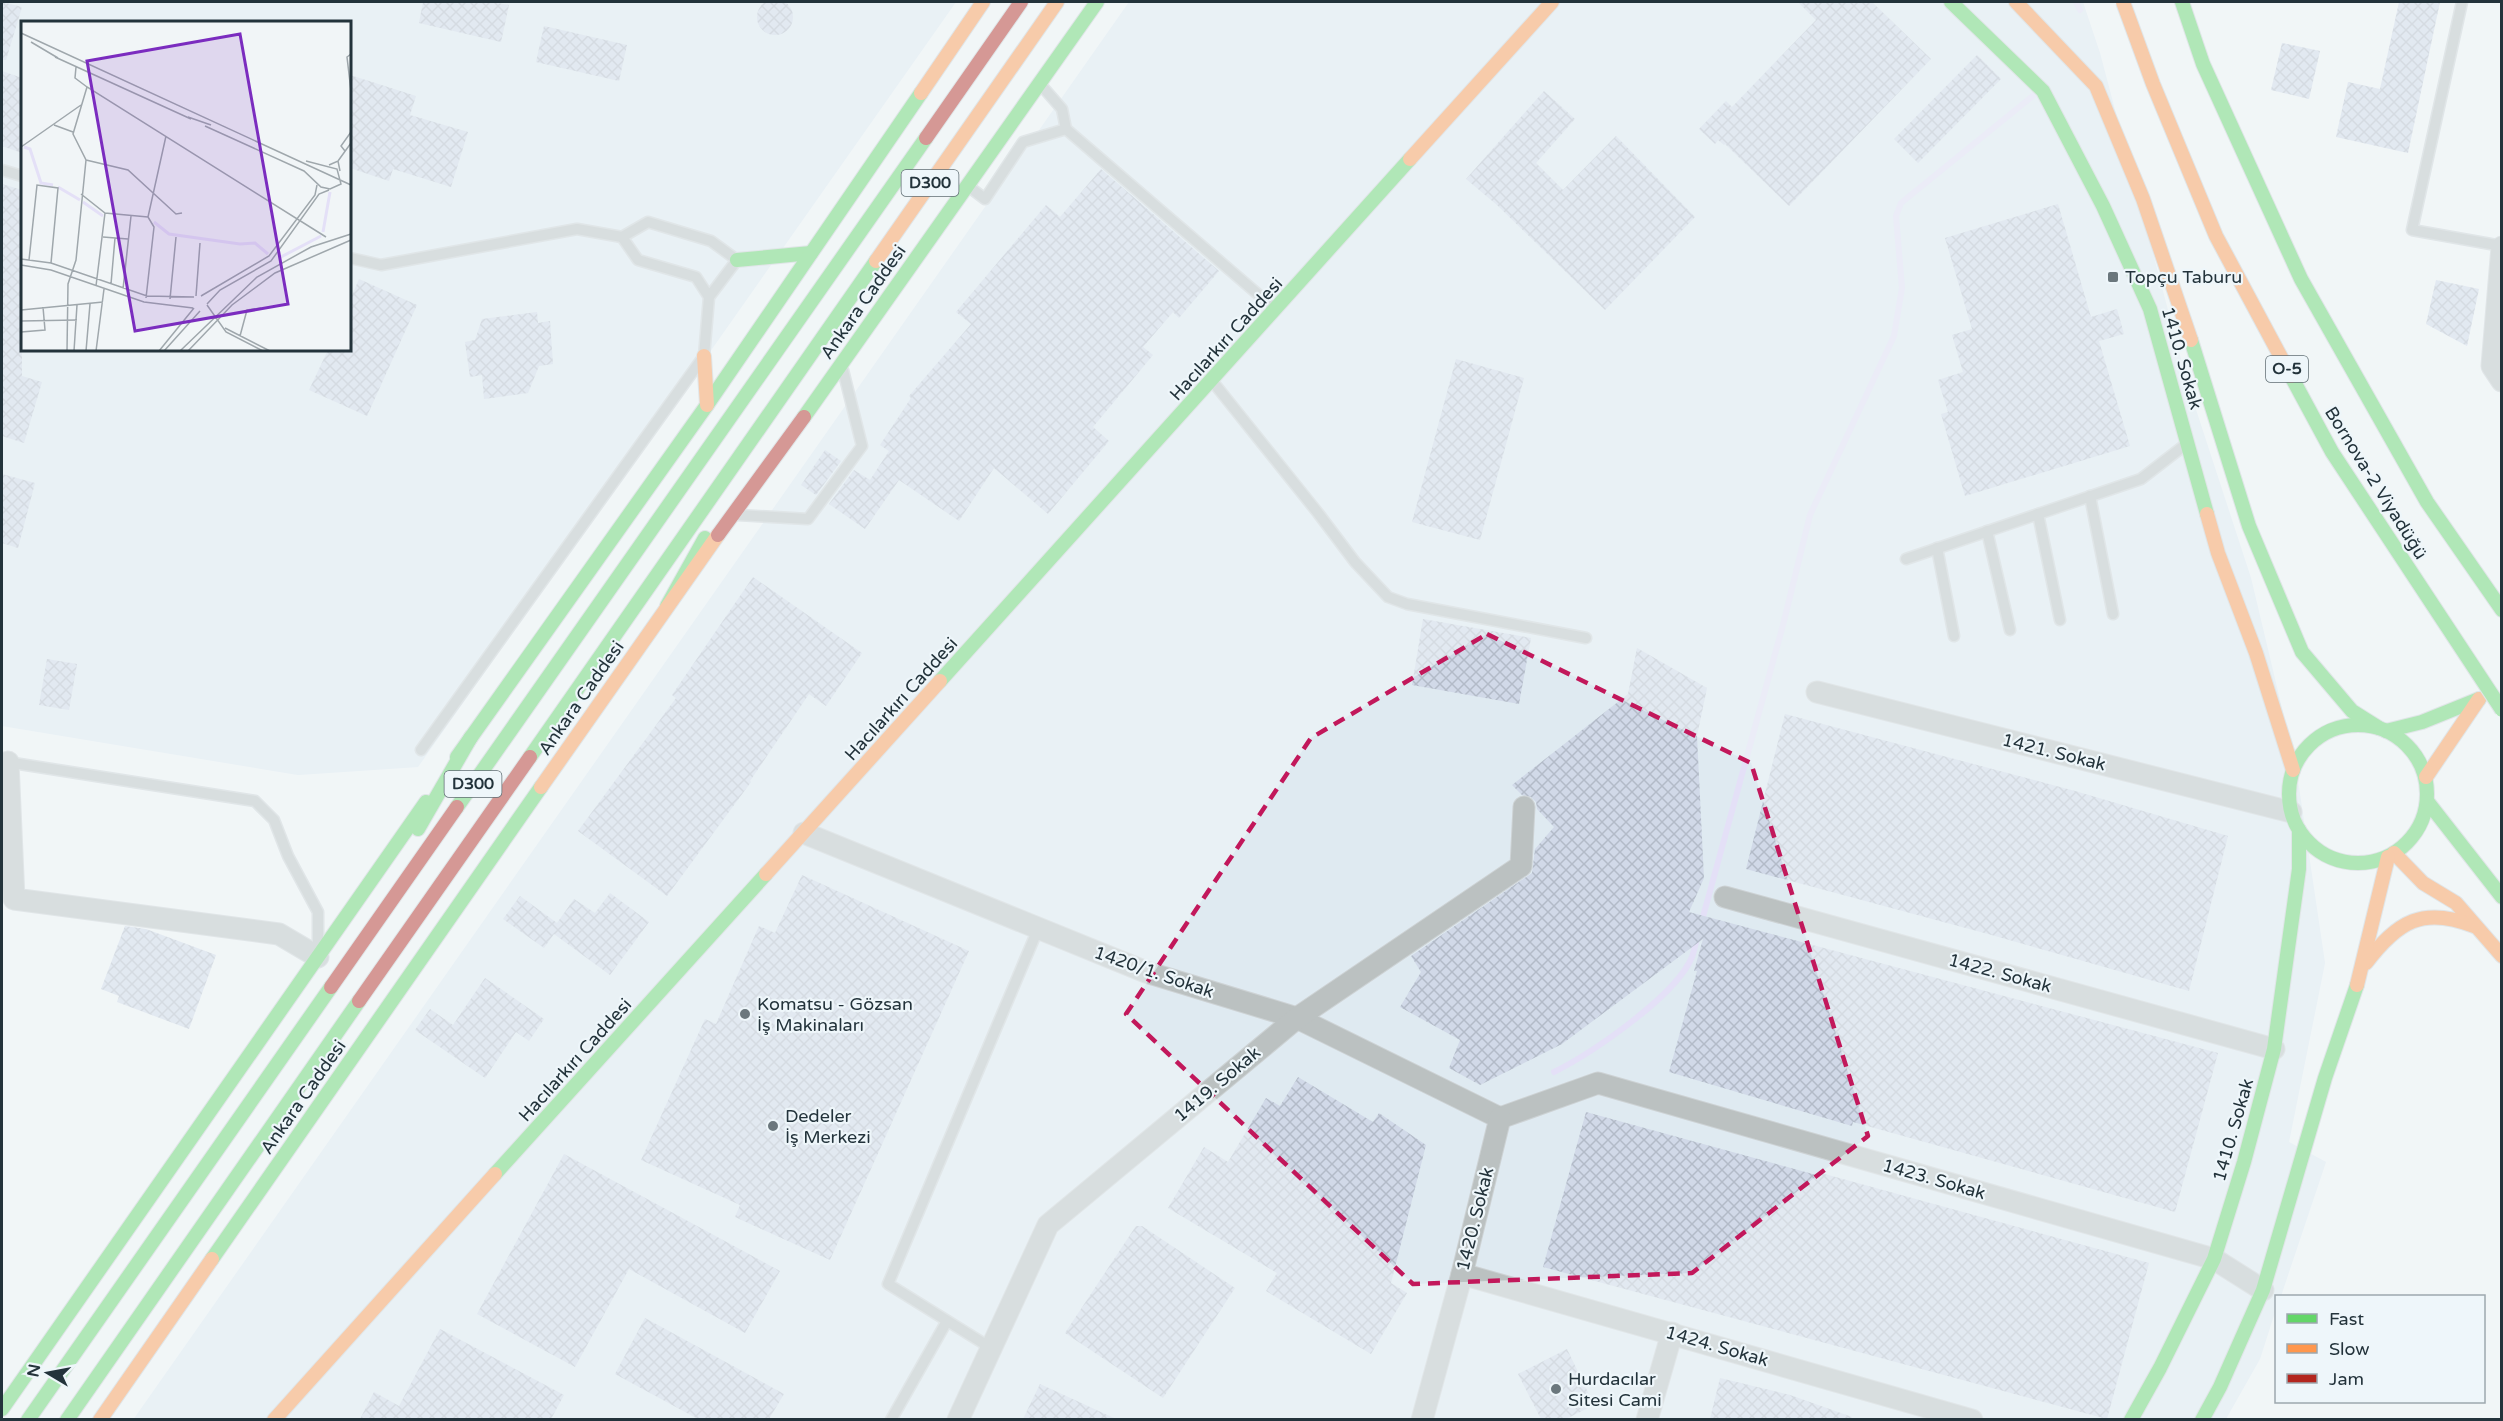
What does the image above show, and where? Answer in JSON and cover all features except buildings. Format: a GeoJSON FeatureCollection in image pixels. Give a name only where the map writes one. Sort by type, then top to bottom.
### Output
{"type":"FeatureCollection","features":[{"type":"Feature","properties":{"kind":"main road"},"geometry":{"type":"LineString","coordinates":[[2,1409],[471,737],[707,405],[983,2]]}},
{"type":"Feature","properties":{"kind":"main road","name":"D300"},"geometry":{"type":"LineString","coordinates":[[28,1419],[1021,2]]}},
{"type":"Feature","properties":{"kind":"main road","name":"Ankara Caddesi"},"geometry":{"type":"LineString","coordinates":[[67,1419],[1057,2]]}},
{"type":"Feature","properties":{"kind":"main road","name":"Ankara Caddesi"},"geometry":{"type":"LineString","coordinates":[[100,1419],[667,606],[842,364],[1097,2]]}},
{"type":"Feature","properties":{"kind":"main road","name":"Hacılarkırı Caddesi"},"geometry":{"type":"LineString","coordinates":[[274,1419],[1277,310],[1552,2]]}},
{"type":"Feature","properties":{"kind":"main road","name":"1410. Sokak"},"geometry":{"type":"LineString","coordinates":[[1951,2],[2043,92],[2103,206],[2150,309],[2218,554],[2256,653],[2293,770]]}},
{"type":"Feature","properties":{"kind":"main road","name":"1410. Sokak"},"geometry":{"type":"LineString","coordinates":[[2016,2],[2096,86],[2143,199],[2190,336],[2249,526],[2302,652],[2352,711],[2382,729]]}},
{"type":"Feature","properties":{"kind":"main road","name":"Bornova-2 Viyadüğü"},"geometry":{"type":"LineString","coordinates":[[2123,2],[2153,84],[2216,236],[2332,453],[2502,710]]}},
{"type":"Feature","properties":{"kind":"main road","name":"Bornova-2 Viyadüğü"},"geometry":{"type":"LineString","coordinates":[[2182,2],[2204,64],[2301,279],[2427,502],[2502,610]]}},
{"type":"Feature","properties":{"kind":"main road"},"geometry":{"type":"LineString","coordinates":[[737,260],[811,253]]}},
{"type":"Feature","properties":{"kind":"main road"},"geometry":{"type":"LineString","coordinates":[[704,356],[707,405]]}},
{"type":"Feature","properties":{"kind":"main road"},"geometry":{"type":"LineString","coordinates":[[667,606],[804,364]]}},
{"type":"Feature","properties":{"kind":"main road"},"geometry":{"type":"LineString","coordinates":[[2382,729],[2400,738],[2416,756],[2426,777],[2427,801],[2421,824],[2408,844],[2391,855],[2369,863],[2348,863],[2329,857],[2312,846],[2295,821],[2289,791],[2293,770],[2304,752],[2319,737],[2337,728],[2358,724],[2382,729],[2400,729],[2479,699]]}},
{"type":"Feature","properties":{"kind":"main road"},"geometry":{"type":"LineString","coordinates":[[2426,777],[2479,699]]}},
{"type":"Feature","properties":{"kind":"main road"},"geometry":{"type":"LineString","coordinates":[[312,1013],[471,737]]}},
{"type":"Feature","properties":{"kind":"main road"},"geometry":{"type":"LineString","coordinates":[[2427,801],[2502,897]]}},
{"type":"Feature","properties":{"kind":"main road","name":"1410. Sokak"},"geometry":{"type":"LineString","coordinates":[[2131,1419],[2160,1368],[2214,1259],[2244,1162],[2274,1049],[2299,869],[2295,821]]}},
{"type":"Feature","properties":{"kind":"main road"},"geometry":{"type":"LineString","coordinates":[[2391,855],[2423,883],[2456,903],[2502,956]]}},
{"type":"Feature","properties":{"kind":"main road"},"geometry":{"type":"LineString","coordinates":[[2202,1419],[2220,1387],[2264,1290],[2325,1078],[2363,968],[2391,855]]}},
{"type":"Feature","properties":{"kind":"main road"},"geometry":{"type":"LineString","coordinates":[[2363,968],[2382,941],[2409,921],[2428,915],[2445,915],[2455,917],[2480,929]]}},
{"type":"Feature","properties":{"kind":"street"},"geometry":{"type":"LineString","coordinates":[[2502,247],[2492,366],[2502,381]]}},
{"type":"Feature","properties":{"kind":"street"},"geometry":{"type":"LineString","coordinates":[[2479,699],[2502,685]]}},
{"type":"Feature","properties":{"kind":"street","name":"1421. Sokak"},"geometry":{"type":"LineString","coordinates":[[1817,692],[2295,821]]}},
{"type":"Feature","properties":{"kind":"street"},"geometry":{"type":"LineString","coordinates":[[5,761],[14,899],[279,934],[318,957]]}},
{"type":"Feature","properties":{"kind":"street","name":"1419. Sokak"},"geometry":{"type":"LineString","coordinates":[[958,1419],[1048,1225],[1297,1018],[1521,866],[1524,807]]}},
{"type":"Feature","properties":{"kind":"street","name":"1420/1. Sokak"},"geometry":{"type":"LineString","coordinates":[[804,833],[1146,972],[1297,1018],[1500,1118]]}},
{"type":"Feature","properties":{"kind":"street","name":"1422. Sokak"},"geometry":{"type":"LineString","coordinates":[[1725,897],[2274,1049]]}},
{"type":"Feature","properties":{"kind":"street","name":"1423. Sokak"},"geometry":{"type":"LineString","coordinates":[[1500,1118],[1598,1083],[2214,1259],[2264,1290]]}},
{"type":"Feature","properties":{"kind":"street","name":"1420. Sokak"},"geometry":{"type":"LineString","coordinates":[[1422,1419],[1462,1274],[1500,1118]]}},
{"type":"Feature","properties":{"kind":"street","name":"1424. Sokak"},"geometry":{"type":"LineString","coordinates":[[1462,1274],[1972,1419]]}},
{"type":"Feature","properties":{"kind":"street"},"geometry":{"type":"LineString","coordinates":[[1647,1419],[1672,1333]]}},
{"type":"Feature","properties":{"kind":"lane"},"geometry":{"type":"LineString","coordinates":[[2462,2],[2412,230],[2502,247]]}},
{"type":"Feature","properties":{"kind":"lane"},"geometry":{"type":"LineString","coordinates":[[1041,84],[1062,109],[1066,129],[1277,310]]}},
{"type":"Feature","properties":{"kind":"lane"},"geometry":{"type":"LineString","coordinates":[[967,185],[985,199],[1023,142],[1066,129]]}},
{"type":"Feature","properties":{"kind":"lane"},"geometry":{"type":"LineString","coordinates":[[2,170],[21,176]]}},
{"type":"Feature","properties":{"kind":"lane"},"geometry":{"type":"LineString","coordinates":[[351,258],[381,265],[577,229],[622,237],[648,222],[711,241],[737,260],[709,297],[704,356],[421,750]]}},
{"type":"Feature","properties":{"kind":"lane"},"geometry":{"type":"LineString","coordinates":[[622,237],[638,260],[696,277],[709,297]]}},
{"type":"Feature","properties":{"kind":"lane"},"geometry":{"type":"LineString","coordinates":[[732,515],[808,519],[862,446],[842,364]]}},
{"type":"Feature","properties":{"kind":"lane"},"geometry":{"type":"LineString","coordinates":[[1212,381],[1355,562],[1388,597],[1407,604],[1586,638]]}},
{"type":"Feature","properties":{"kind":"lane"},"geometry":{"type":"LineString","coordinates":[[1906,559],[2141,479],[2188,443]]}},
{"type":"Feature","properties":{"kind":"lane"},"geometry":{"type":"LineString","coordinates":[[2090,496],[2113,614]]}},
{"type":"Feature","properties":{"kind":"lane"},"geometry":{"type":"LineString","coordinates":[[2038,514],[2060,620]]}},
{"type":"Feature","properties":{"kind":"lane"},"geometry":{"type":"LineString","coordinates":[[1987,531],[2010,630]]}},
{"type":"Feature","properties":{"kind":"lane"},"geometry":{"type":"LineString","coordinates":[[1937,548],[1954,636]]}},
{"type":"Feature","properties":{"kind":"lane"},"geometry":{"type":"LineString","coordinates":[[5,761],[255,801],[274,820],[288,856],[318,912],[318,957]]}},
{"type":"Feature","properties":{"kind":"lane"},"geometry":{"type":"LineString","coordinates":[[991,1348],[888,1284],[1038,929]]}},
{"type":"Feature","properties":{"kind":"lane"},"geometry":{"type":"LineString","coordinates":[[891,1419],[947,1321]]}},
{"type":"Feature","properties":{"kind":"highlighted area"},"geometry":{"type":"Polygon","coordinates":[[[1487,634],[1751,763],[1868,1136],[1692,1273],[1413,1284],[1126,1014],[1311,738],[1487,634]]]}},
{"type":"Feature","properties":{"kind":"shaded area"},"geometry":{"type":"Polygon","coordinates":[[[2,2],[956,2],[418,767],[298,775],[2,726],[2,2]]]}},
{"type":"Feature","properties":{"kind":"shaded area"},"geometry":{"type":"Polygon","coordinates":[[[1129,2],[2083,2],[2100,53],[2187,382],[2251,578],[2296,767],[2325,963],[2289,1142],[2326,1162],[2281,1295],[2275,1295],[2275,1312],[2260,1359],[2226,1419],[133,1420],[1129,2]]]}},
{"type":"Feature","properties":{"kind":"waterway"},"geometry":{"type":"LineString","coordinates":[[2076,2],[2080,10]]}},
{"type":"Feature","properties":{"kind":"waterway"},"geometry":{"type":"LineString","coordinates":[[1701,924],[1783,625],[1810,515],[1894,336],[1902,288],[1896,216],[1901,203],[2034,95]]}},
{"type":"Feature","properties":{"kind":"waterway"},"geometry":{"type":"LineString","coordinates":[[1554,1072],[1610,1038],[1651,1006],[1683,972],[1692,957],[1697,939]]}},
{"type":"Feature","properties":{"kind":"traffic: fast"},"geometry":{"type":"LineString","coordinates":[[804,417],[1097,2]]}},
{"type":"Feature","properties":{"kind":"traffic: fast"},"geometry":{"type":"LineString","coordinates":[[1951,2],[2043,91],[2103,206],[2150,309],[2207,514]]}},
{"type":"Feature","properties":{"kind":"traffic: fast"},"geometry":{"type":"LineString","coordinates":[[2182,2],[2203,64],[2301,279],[2427,502],[2502,610]]}},
{"type":"Feature","properties":{"kind":"traffic: fast"},"geometry":{"type":"LineString","coordinates":[[457,757],[707,405],[921,93]]}},
{"type":"Feature","properties":{"kind":"traffic: fast"},"geometry":{"type":"LineString","coordinates":[[457,807],[926,138]]}},
{"type":"Feature","properties":{"kind":"traffic: fast"},"geometry":{"type":"LineString","coordinates":[[940,681],[1410,159]]}},
{"type":"Feature","properties":{"kind":"traffic: fast"},"geometry":{"type":"LineString","coordinates":[[737,260],[811,253]]}},
{"type":"Feature","properties":{"kind":"traffic: fast"},"geometry":{"type":"LineString","coordinates":[[530,757],[876,261]]}},
{"type":"Feature","properties":{"kind":"traffic: fast"},"geometry":{"type":"LineString","coordinates":[[2191,340],[2249,526],[2302,652],[2352,711],[2379,728]]}},
{"type":"Feature","properties":{"kind":"traffic: fast"},"geometry":{"type":"LineString","coordinates":[[2291,376],[2332,452],[2502,710]]}},
{"type":"Feature","properties":{"kind":"traffic: fast"},"geometry":{"type":"LineString","coordinates":[[667,606],[705,538]]}},
{"type":"Feature","properties":{"kind":"traffic: fast"},"geometry":{"type":"LineString","coordinates":[[2386,731],[2422,722],[2479,699]]}},
{"type":"Feature","properties":{"kind":"traffic: fast"},"geometry":{"type":"LineString","coordinates":[[2358,725],[2384,730],[2407,745],[2422,768],[2427,794],[2422,820],[2407,843],[2384,858],[2358,863],[2332,858],[2309,843],[2294,820],[2289,794],[2294,768],[2309,745],[2332,730],[2358,725]]}},
{"type":"Feature","properties":{"kind":"traffic: fast"},"geometry":{"type":"LineString","coordinates":[[418,829],[471,737]]}},
{"type":"Feature","properties":{"kind":"traffic: fast"},"geometry":{"type":"LineString","coordinates":[[212,1259],[541,787]]}},
{"type":"Feature","properties":{"kind":"traffic: fast"},"geometry":{"type":"LineString","coordinates":[[2427,801],[2502,897]]}},
{"type":"Feature","properties":{"kind":"traffic: fast"},"geometry":{"type":"LineString","coordinates":[[2,1409],[426,802]]}},
{"type":"Feature","properties":{"kind":"traffic: fast"},"geometry":{"type":"LineString","coordinates":[[2131,1420],[2160,1368],[2214,1259],[2244,1162],[2274,1049],[2299,869],[2299,830]]}},
{"type":"Feature","properties":{"kind":"traffic: fast"},"geometry":{"type":"LineString","coordinates":[[495,1174],[766,874]]}},
{"type":"Feature","properties":{"kind":"traffic: fast"},"geometry":{"type":"LineString","coordinates":[[2202,1420],[2220,1387],[2263,1290],[2325,1078],[2357,985]]}},
{"type":"Feature","properties":{"kind":"traffic: fast"},"geometry":{"type":"LineString","coordinates":[[28,1420],[331,987]]}},
{"type":"Feature","properties":{"kind":"traffic: fast"},"geometry":{"type":"LineString","coordinates":[[67,1420],[359,1001]]}},
{"type":"Feature","properties":{"kind":"traffic: slow"},"geometry":{"type":"LineString","coordinates":[[921,93],[983,2]]}},
{"type":"Feature","properties":{"kind":"traffic: slow"},"geometry":{"type":"LineString","coordinates":[[876,261],[1057,2]]}},
{"type":"Feature","properties":{"kind":"traffic: slow"},"geometry":{"type":"LineString","coordinates":[[1410,159],[1552,2]]}},
{"type":"Feature","properties":{"kind":"traffic: slow"},"geometry":{"type":"LineString","coordinates":[[2016,2],[2096,86],[2143,199],[2191,340]]}},
{"type":"Feature","properties":{"kind":"traffic: slow"},"geometry":{"type":"LineString","coordinates":[[2123,2],[2153,84],[2216,236],[2291,376]]}},
{"type":"Feature","properties":{"kind":"traffic: slow"},"geometry":{"type":"LineString","coordinates":[[704,356],[707,405]]}},
{"type":"Feature","properties":{"kind":"traffic: slow"},"geometry":{"type":"LineString","coordinates":[[2207,514],[2218,553],[2256,653],[2293,770]]}},
{"type":"Feature","properties":{"kind":"traffic: slow"},"geometry":{"type":"LineString","coordinates":[[541,787],[718,535]]}},
{"type":"Feature","properties":{"kind":"traffic: slow"},"geometry":{"type":"LineString","coordinates":[[766,874],[940,681]]}},
{"type":"Feature","properties":{"kind":"traffic: slow"},"geometry":{"type":"LineString","coordinates":[[2426,777],[2479,699]]}},
{"type":"Feature","properties":{"kind":"traffic: slow"},"geometry":{"type":"LineString","coordinates":[[2394,853],[2423,883],[2456,903],[2502,956]]}},
{"type":"Feature","properties":{"kind":"traffic: slow"},"geometry":{"type":"LineString","coordinates":[[2357,985],[2388,857]]}},
{"type":"Feature","properties":{"kind":"traffic: slow"},"geometry":{"type":"LineString","coordinates":[[2366,963],[2389,937],[2413,921],[2440,917],[2474,926]]}},
{"type":"Feature","properties":{"kind":"traffic: slow"},"geometry":{"type":"LineString","coordinates":[[274,1420],[495,1174]]}},
{"type":"Feature","properties":{"kind":"traffic: slow"},"geometry":{"type":"LineString","coordinates":[[100,1420],[212,1259]]}},
{"type":"Feature","properties":{"kind":"traffic: jam"},"geometry":{"type":"LineString","coordinates":[[926,138],[1021,2]]}},
{"type":"Feature","properties":{"kind":"traffic: jam"},"geometry":{"type":"LineString","coordinates":[[718,535],[804,417]]}},
{"type":"Feature","properties":{"kind":"traffic: jam"},"geometry":{"type":"LineString","coordinates":[[359,1001],[530,757]]}},
{"type":"Feature","properties":{"kind":"traffic: jam"},"geometry":{"type":"LineString","coordinates":[[331,987],[457,807]]}},
{"type":"Feature","properties":{"kind":"place","name":"Topçu Taburu"},"geometry":{"type":"Point","coordinates":[2113,277]}},
{"type":"Feature","properties":{"kind":"place","name":"Komatsu - Gözsan İş Makinaları"},"geometry":{"type":"Point","coordinates":[745,1014]}},
{"type":"Feature","properties":{"kind":"place","name":"Dedeler İş Merkezi"},"geometry":{"type":"Point","coordinates":[773,1126]}},
{"type":"Feature","properties":{"kind":"place","name":"Hurdacılar Sitesi Cami"},"geometry":{"type":"Point","coordinates":[1556,1389]}}]}
